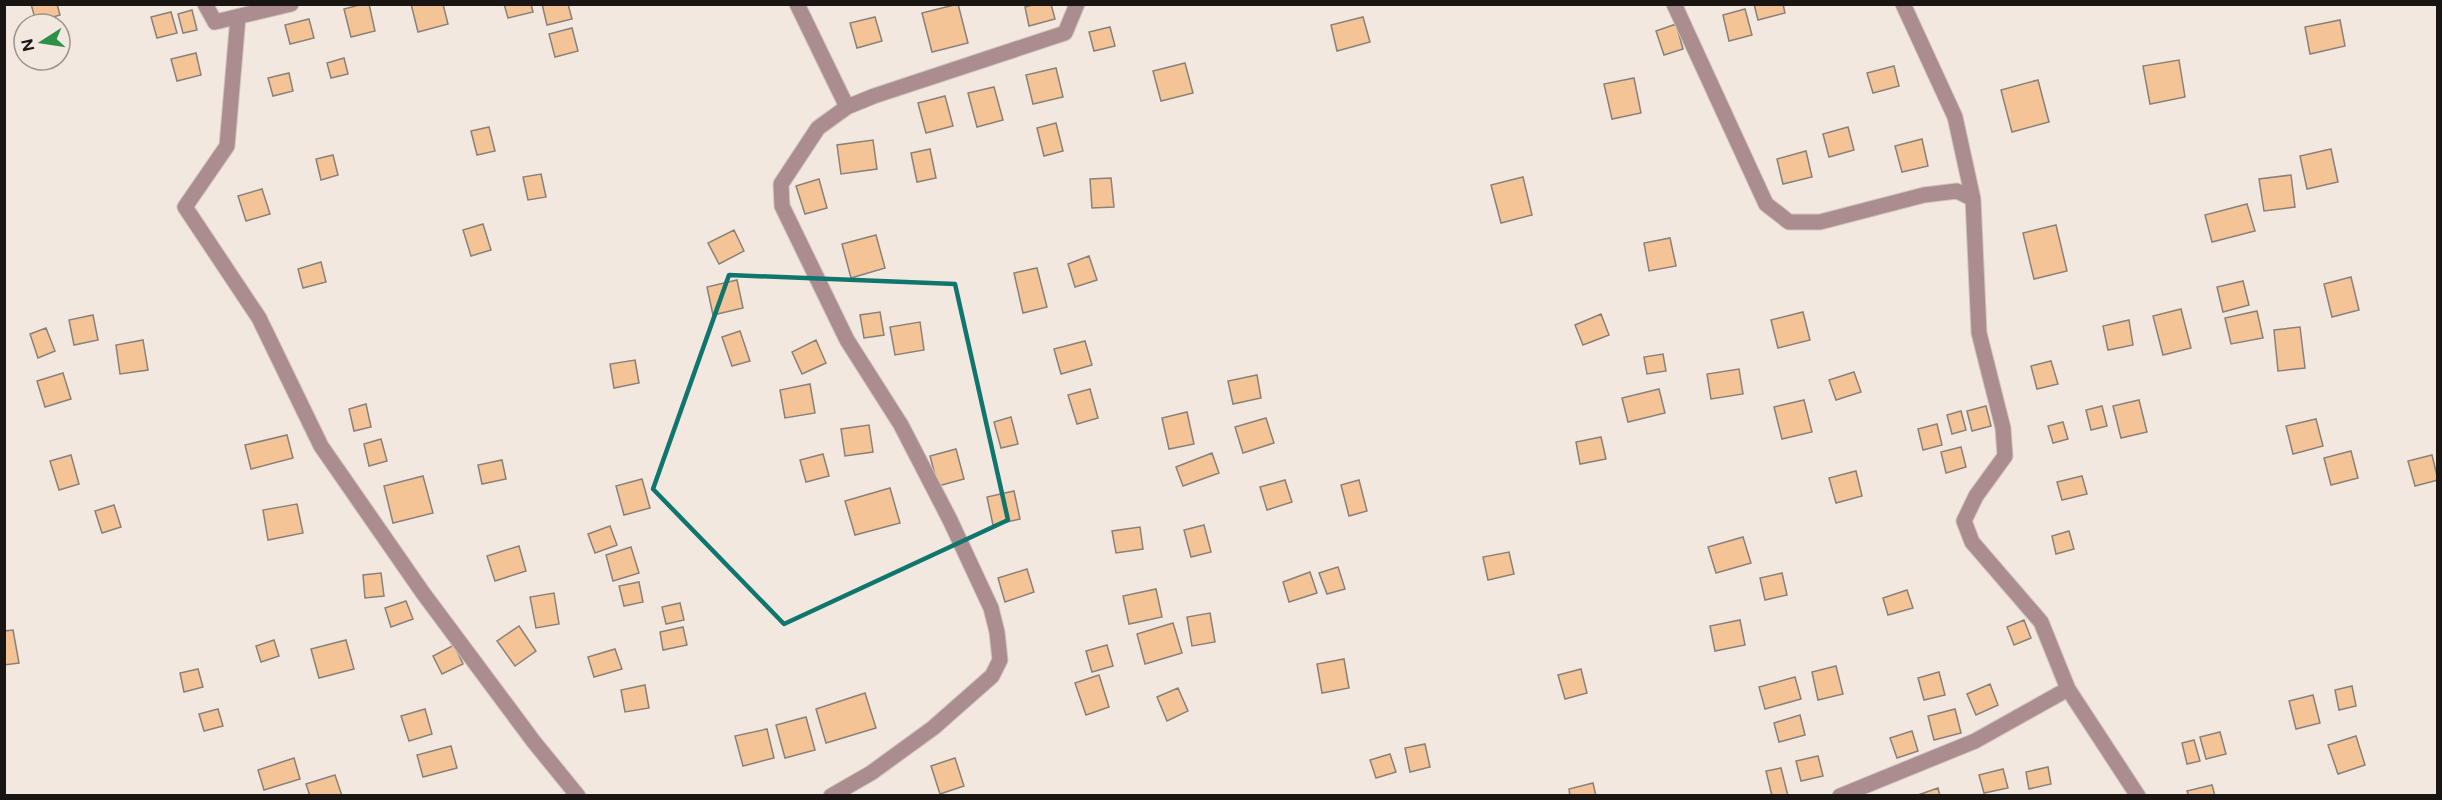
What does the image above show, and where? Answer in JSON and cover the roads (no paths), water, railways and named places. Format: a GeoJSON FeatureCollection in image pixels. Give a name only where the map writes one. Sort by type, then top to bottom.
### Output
{"type":"FeatureCollection","features":[{"type":"Feature","properties":{"kind":"street"},"geometry":{"type":"LineString","coordinates":[[205,4],[215,22],[291,4]]}},
{"type":"Feature","properties":{"kind":"street"},"geometry":{"type":"LineString","coordinates":[[797,4],[847,107]]}},
{"type":"Feature","properties":{"kind":"street"},"geometry":{"type":"LineString","coordinates":[[831,795],[871,774],[933,728],[992,676],[1000,660],[997,632],[991,608],[950,520],[901,425],[847,340],[782,206],[781,184],[818,128],[847,107],[1065,33],[1077,4]]}},
{"type":"Feature","properties":{"kind":"street"},"geometry":{"type":"LineString","coordinates":[[1674,4],[1766,204],[1789,222],[1820,222],[1924,195],[1957,192],[1973,199]]}},
{"type":"Feature","properties":{"kind":"street"},"geometry":{"type":"LineString","coordinates":[[1903,4],[1955,117],[1973,199],[1979,333],[2003,428],[2005,456],[1976,496],[1964,521],[1972,542],[2041,622],[2068,689],[2138,795]]}},
{"type":"Feature","properties":{"kind":"street"},"geometry":{"type":"LineString","coordinates":[[238,17],[228,146],[185,207],[259,318],[321,446],[423,593],[534,742],[578,795]]}},
{"type":"Feature","properties":{"kind":"street"},"geometry":{"type":"LineString","coordinates":[[1840,795],[1975,741],[2068,689]]}}]}
